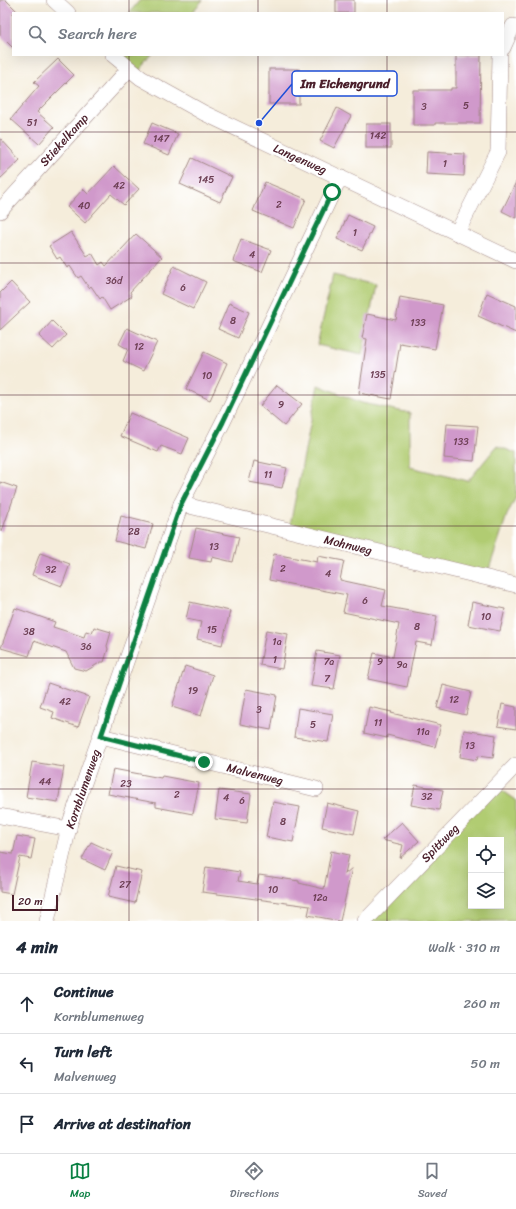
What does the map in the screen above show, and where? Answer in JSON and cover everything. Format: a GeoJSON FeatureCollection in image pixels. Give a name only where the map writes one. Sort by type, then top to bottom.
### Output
{"type":"FeatureCollection","features":[{"type":"Feature","properties":{"kind":"street"},"geometry":{"type":"LineString","coordinates":[[54,0],[67,12]]}},
{"type":"Feature","properties":{"kind":"street"},"geometry":{"type":"LineString","coordinates":[[504,46],[512,26]]}},
{"type":"Feature","properties":{"kind":"street","name":"Langenweg"},"geometry":{"type":"LineString","coordinates":[[114,56],[141,78],[204,113],[270,146],[340,176],[516,261]]}},
{"type":"Feature","properties":{"kind":"street"},"geometry":{"type":"LineString","coordinates":[[456,233],[498,152],[500,56]]}},
{"type":"Feature","properties":{"kind":"street","name":"Stiekelkamp"},"geometry":{"type":"LineString","coordinates":[[0,211],[129,69]]}},
{"type":"Feature","properties":{"kind":"street","name":"Kornblumenweg"},"geometry":{"type":"LineString","coordinates":[[47,921],[69,829],[181,504],[226,415],[340,176]]}},
{"type":"Feature","properties":{"kind":"street","name":"Mohnweg"},"geometry":{"type":"LineString","coordinates":[[181,504],[516,585]]}},
{"type":"Feature","properties":{"kind":"street","name":"Malvenweg"},"geometry":{"type":"LineString","coordinates":[[101,736],[316,789]]}},
{"type":"Feature","properties":{"kind":"street","name":"Spittweg"},"geometry":{"type":"LineString","coordinates":[[365,921],[516,765]]}},
{"type":"Feature","properties":{"kind":"street"},"geometry":{"type":"LineString","coordinates":[[0,816],[69,829]]}},
{"type":"Feature","properties":{"kind":"green space"},"geometry":{"type":"Polygon","coordinates":[[[140,0],[203,0],[192,12],[130,12],[140,0]]]}},
{"type":"Feature","properties":{"kind":"green space"},"geometry":{"type":"Polygon","coordinates":[[[116,56],[152,56],[136,74],[116,56]]]}},
{"type":"Feature","properties":{"kind":"green space"},"geometry":{"type":"Polygon","coordinates":[[[333,275],[376,285],[362,355],[317,345],[333,275]]]}},
{"type":"Feature","properties":{"kind":"green space"},"geometry":{"type":"Polygon","coordinates":[[[318,385],[362,403],[410,413],[410,467],[468,481],[497,446],[516,453],[516,497],[507,515],[486,578],[289,530],[318,385]]]}},
{"type":"Feature","properties":{"kind":"green space"},"geometry":{"type":"Polygon","coordinates":[[[496,786],[516,800],[516,921],[365,921],[496,786]]]}},
{"type":"Feature","properties":{"kind":"building"},"geometry":{"type":"Polygon","coordinates":[[[0,0],[6,0],[17,11],[12,12],[12,47],[0,35],[0,0]]]}},
{"type":"Feature","properties":{"kind":"building"},"geometry":{"type":"Polygon","coordinates":[[[336,0],[354,0],[354,12],[336,12],[336,0]]]}},
{"type":"Feature","properties":{"kind":"building"},"geometry":{"type":"Polygon","coordinates":[[[456,56],[481,56],[480,123],[435,123],[435,125],[413,125],[413,90],[451,90],[451,88],[456,88],[456,56]]]}},
{"type":"Feature","properties":{"kind":"building"},"geometry":{"type":"Polygon","coordinates":[[[58,59],[74,75],[37,112],[54,127],[39,144],[11,119],[39,86],[34,82],[58,59]]]}},
{"type":"Feature","properties":{"kind":"building"},"geometry":{"type":"Polygon","coordinates":[[[269,69],[299,69],[299,104],[269,104],[269,69]]]}},
{"type":"Feature","properties":{"kind":"building"},"geometry":{"type":"Polygon","coordinates":[[[337,108],[351,116],[334,148],[320,141],[337,108]]]}},
{"type":"Feature","properties":{"kind":"building"},"geometry":{"type":"Polygon","coordinates":[[[152,123],[178,134],[169,155],[143,144],[152,123]]]}},
{"type":"Feature","properties":{"kind":"building"},"geometry":{"type":"Polygon","coordinates":[[[366,124],[391,124],[391,148],[366,148],[366,124]]]}},
{"type":"Feature","properties":{"kind":"building"},"geometry":{"type":"Polygon","coordinates":[[[0,138],[20,160],[0,179],[0,138]]]}},
{"type":"Feature","properties":{"kind":"building"},"geometry":{"type":"Polygon","coordinates":[[[427,152],[465,154],[464,176],[426,174],[427,152]]]}},
{"type":"Feature","properties":{"kind":"building"},"geometry":{"type":"Polygon","coordinates":[[[192,158],[232,177],[220,202],[180,184],[192,158]]]}},
{"type":"Feature","properties":{"kind":"building"},"geometry":{"type":"Polygon","coordinates":[[[114,166],[139,189],[124,205],[111,194],[85,223],[67,207],[83,189],[88,194],[114,166]]]}},
{"type":"Feature","properties":{"kind":"building"},"geometry":{"type":"Polygon","coordinates":[[[265,182],[306,199],[294,228],[253,211],[265,182]]]}},
{"type":"Feature","properties":{"kind":"building"},"geometry":{"type":"Polygon","coordinates":[[[516,182],[516,218],[502,211],[516,182]]]}},
{"type":"Feature","properties":{"kind":"building"},"geometry":{"type":"Polygon","coordinates":[[[348,215],[373,227],[362,250],[337,239],[348,215]]]}},
{"type":"Feature","properties":{"kind":"building"},"geometry":{"type":"Polygon","coordinates":[[[71,232],[87,256],[92,253],[99,265],[103,262],[106,266],[136,234],[162,257],[130,292],[132,296],[110,310],[102,297],[100,299],[91,286],[89,288],[81,276],[78,278],[70,266],[67,268],[60,257],[57,259],[49,246],[71,232]]]}},
{"type":"Feature","properties":{"kind":"building"},"geometry":{"type":"Polygon","coordinates":[[[241,239],[271,250],[262,272],[233,261],[241,239]]]}},
{"type":"Feature","properties":{"kind":"building"},"geometry":{"type":"Polygon","coordinates":[[[174,266],[206,282],[193,309],[161,294],[174,266]]]}},
{"type":"Feature","properties":{"kind":"building"},"geometry":{"type":"Polygon","coordinates":[[[11,282],[30,302],[0,330],[0,293],[11,282]]]}},
{"type":"Feature","properties":{"kind":"building"},"geometry":{"type":"Polygon","coordinates":[[[487,293],[516,306],[516,333],[478,316],[487,293]]]}},
{"type":"Feature","properties":{"kind":"building"},"geometry":{"type":"Polygon","coordinates":[[[400,297],[443,305],[435,349],[400,343],[391,399],[359,393],[367,339],[362,338],[367,314],[396,320],[400,297]]]}},
{"type":"Feature","properties":{"kind":"building"},"geometry":{"type":"Polygon","coordinates":[[[229,303],[249,312],[238,338],[218,329],[229,303]]]}},
{"type":"Feature","properties":{"kind":"building"},"geometry":{"type":"Polygon","coordinates":[[[52,321],[66,335],[53,349],[39,336],[52,321]]]}},
{"type":"Feature","properties":{"kind":"building"},"geometry":{"type":"Polygon","coordinates":[[[127,328],[157,342],[143,371],[123,361],[128,349],[119,344],[127,328]]]}},
{"type":"Feature","properties":{"kind":"building"},"geometry":{"type":"Polygon","coordinates":[[[204,352],[227,363],[210,400],[186,389],[204,352]]]}},
{"type":"Feature","properties":{"kind":"building"},"geometry":{"type":"Polygon","coordinates":[[[277,385],[302,404],[284,426],[260,406],[277,385]]]}},
{"type":"Feature","properties":{"kind":"building"},"geometry":{"type":"Polygon","coordinates":[[[130,413],[189,438],[182,454],[161,446],[158,452],[120,436],[130,413]]]}},
{"type":"Feature","properties":{"kind":"building"},"geometry":{"type":"Polygon","coordinates":[[[447,424],[478,426],[474,461],[444,458],[447,424]]]}},
{"type":"Feature","properties":{"kind":"building"},"geometry":{"type":"Polygon","coordinates":[[[254,461],[287,468],[282,488],[249,482],[254,461]]]}},
{"type":"Feature","properties":{"kind":"building"},"geometry":{"type":"Polygon","coordinates":[[[0,482],[17,488],[2,531],[0,531],[0,482]]]}},
{"type":"Feature","properties":{"kind":"building"},"geometry":{"type":"Polygon","coordinates":[[[121,516],[153,524],[146,549],[115,541],[121,516]]]}},
{"type":"Feature","properties":{"kind":"building"},"geometry":{"type":"Polygon","coordinates":[[[196,528],[239,537],[233,562],[212,557],[211,562],[189,558],[196,528]]]}},
{"type":"Feature","properties":{"kind":"building"},"geometry":{"type":"Polygon","coordinates":[[[40,553],[70,564],[62,586],[32,575],[40,553]]]}},
{"type":"Feature","properties":{"kind":"building"},"geometry":{"type":"Polygon","coordinates":[[[274,554],[317,562],[318,556],[344,561],[340,580],[386,590],[382,606],[437,616],[432,645],[416,642],[407,687],[368,679],[374,653],[393,657],[399,624],[343,612],[347,595],[269,580],[274,554]]]}},
{"type":"Feature","properties":{"kind":"building"},"geometry":{"type":"Polygon","coordinates":[[[190,602],[230,611],[222,645],[197,639],[201,622],[186,619],[190,602]]]}},
{"type":"Feature","properties":{"kind":"building"},"geometry":{"type":"Polygon","coordinates":[[[472,602],[505,609],[500,631],[468,625],[472,602]]]}},
{"type":"Feature","properties":{"kind":"building"},"geometry":{"type":"Polygon","coordinates":[[[15,608],[55,622],[53,627],[84,637],[86,631],[92,633],[94,627],[111,632],[104,662],[101,662],[86,671],[74,668],[66,652],[34,641],[29,656],[1,648],[15,608]]]}},
{"type":"Feature","properties":{"kind":"building"},"geometry":{"type":"Polygon","coordinates":[[[266,630],[288,634],[282,669],[260,665],[266,630]]]}},
{"type":"Feature","properties":{"kind":"building"},"geometry":{"type":"Polygon","coordinates":[[[317,651],[340,655],[334,689],[311,686],[317,651]]]}},
{"type":"Feature","properties":{"kind":"building"},"geometry":{"type":"Polygon","coordinates":[[[185,666],[213,675],[201,716],[172,707],[185,666]]]}},
{"type":"Feature","properties":{"kind":"building"},"geometry":{"type":"Polygon","coordinates":[[[48,683],[89,697],[78,727],[52,718],[54,712],[40,707],[48,683]]]}},
{"type":"Feature","properties":{"kind":"building"},"geometry":{"type":"Polygon","coordinates":[[[443,685],[471,692],[466,715],[437,708],[443,685]]]}},
{"type":"Feature","properties":{"kind":"building"},"geometry":{"type":"Polygon","coordinates":[[[246,689],[277,695],[271,730],[240,724],[246,689]]]}},
{"type":"Feature","properties":{"kind":"building"},"geometry":{"type":"Polygon","coordinates":[[[502,704],[516,707],[516,729],[498,726],[502,704]]]}},
{"type":"Feature","properties":{"kind":"building"},"geometry":{"type":"Polygon","coordinates":[[[369,707],[441,725],[435,747],[387,735],[387,738],[364,733],[369,707]]]}},
{"type":"Feature","properties":{"kind":"building"},"geometry":{"type":"Polygon","coordinates":[[[298,708],[333,714],[328,742],[294,737],[298,708]]]}},
{"type":"Feature","properties":{"kind":"building"},"geometry":{"type":"Polygon","coordinates":[[[464,730],[496,735],[493,758],[478,756],[477,760],[460,757],[464,730]]]}},
{"type":"Feature","properties":{"kind":"building"},"geometry":{"type":"Polygon","coordinates":[[[32,762],[64,767],[58,802],[26,797],[32,762]]]}},
{"type":"Feature","properties":{"kind":"building"},"geometry":{"type":"Polygon","coordinates":[[[113,769],[199,783],[193,814],[156,807],[156,803],[108,794],[113,769]]]}},
{"type":"Feature","properties":{"kind":"building"},"geometry":{"type":"Polygon","coordinates":[[[415,785],[443,790],[439,810],[411,805],[415,785]]]}},
{"type":"Feature","properties":{"kind":"building"},"geometry":{"type":"Polygon","coordinates":[[[219,790],[251,794],[247,823],[215,819],[219,790]]]}},
{"type":"Feature","properties":{"kind":"building"},"geometry":{"type":"Polygon","coordinates":[[[273,802],[300,807],[293,842],[266,837],[273,802]]]}},
{"type":"Feature","properties":{"kind":"building"},"geometry":{"type":"Polygon","coordinates":[[[327,803],[359,811],[354,834],[322,827],[327,803]]]}},
{"type":"Feature","properties":{"kind":"building"},"geometry":{"type":"Polygon","coordinates":[[[402,822],[419,841],[400,858],[403,845],[382,840],[402,822]]]}},
{"type":"Feature","properties":{"kind":"building"},"geometry":{"type":"Polygon","coordinates":[[[17,836],[35,839],[31,859],[20,857],[12,894],[0,892],[0,852],[13,854],[17,836]]]}},
{"type":"Feature","properties":{"kind":"building"},"geometry":{"type":"Polygon","coordinates":[[[91,842],[113,852],[105,870],[82,859],[91,842]]]}},
{"type":"Feature","properties":{"kind":"building"},"geometry":{"type":"Polygon","coordinates":[[[331,851],[349,855],[345,874],[352,868],[340,921],[308,915],[310,906],[202,892],[206,867],[240,872],[238,881],[257,884],[259,875],[299,881],[299,883],[324,889],[331,851]]]}},
{"type":"Feature","properties":{"kind":"building"},"geometry":{"type":"Polygon","coordinates":[[[116,866],[142,872],[135,903],[108,897],[116,866]]]}},
{"type":"Feature","properties":{"kind":"place","name":"Im Eichengrund"},"geometry":{"type":"Point","coordinates":[259,123]}},
{"type":"Feature","properties":{"kind":"route"},"geometry":{"type":"LineString","coordinates":[[204,762],[101,736],[181,504],[223,422],[332,192]]}}]}
